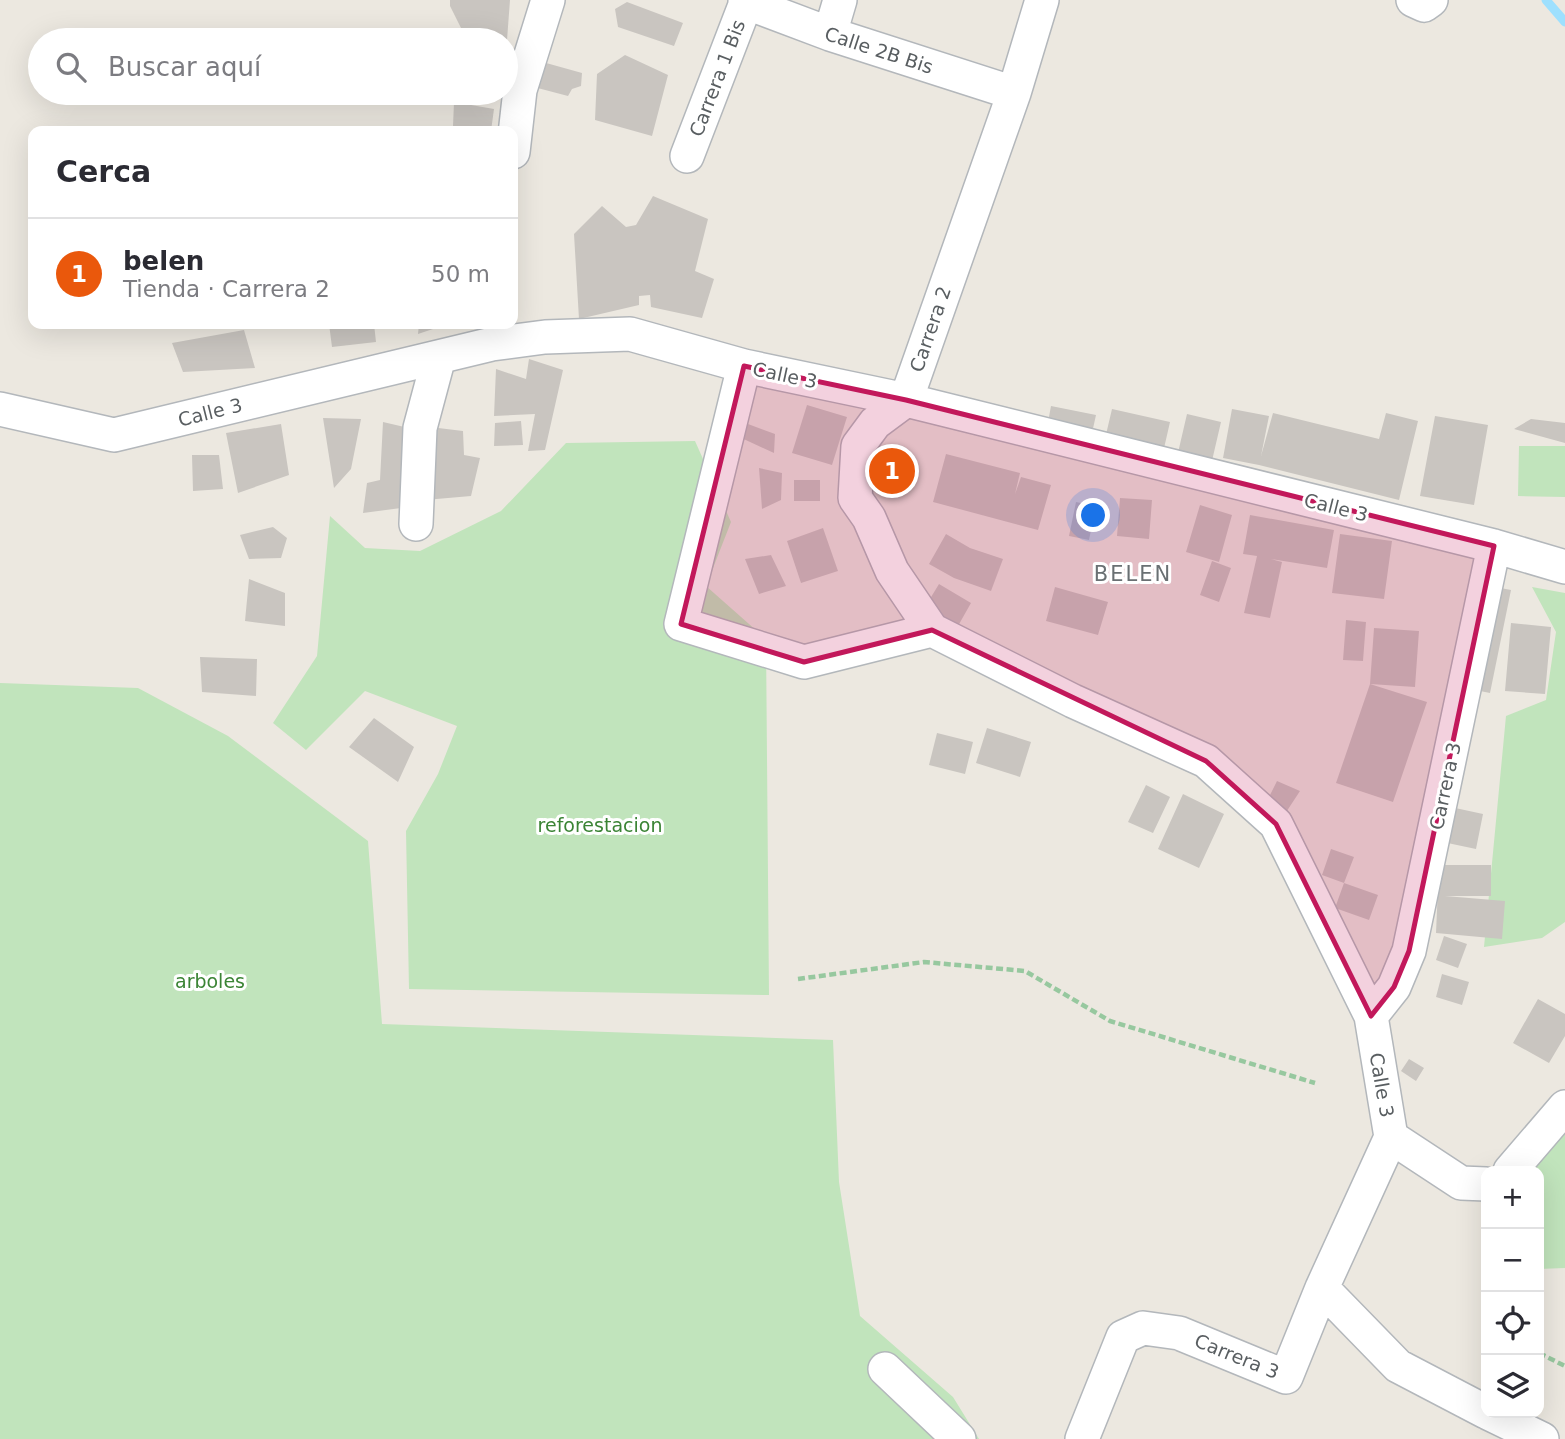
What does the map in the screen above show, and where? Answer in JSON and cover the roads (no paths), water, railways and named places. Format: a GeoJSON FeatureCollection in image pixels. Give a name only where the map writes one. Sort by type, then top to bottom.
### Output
{"type":"FeatureCollection","features":[{"type":"Feature","properties":{"kind":"street"},"geometry":{"type":"LineString","coordinates":[[518,76],[548,0]]}},
{"type":"Feature","properties":{"kind":"street"},"geometry":{"type":"LineString","coordinates":[[830,34],[840,0]]}},
{"type":"Feature","properties":{"kind":"street","name":"Carrera 2"},"geometry":{"type":"LineString","coordinates":[[906,400],[1014,93],[1042,0]]}},
{"type":"Feature","properties":{"kind":"street"},"geometry":{"type":"LineString","coordinates":[[1413,0],[1424,5],[1431,0]]}},
{"type":"Feature","properties":{"kind":"street","name":"Calle 2B Bis"},"geometry":{"type":"LineString","coordinates":[[746,1],[830,34],[1014,93]]}},
{"type":"Feature","properties":{"kind":"street","name":"Carrera 1 Bis"},"geometry":{"type":"LineString","coordinates":[[687,156],[746,1]]}},
{"type":"Feature","properties":{"kind":"street"},"geometry":{"type":"LineString","coordinates":[[513,105],[513,126]]}},
{"type":"Feature","properties":{"kind":"street","name":"Calle 3"},"geometry":{"type":"LineString","coordinates":[[0,410],[114,435],[439,357],[493,334],[545,337],[630,334],[744,366],[906,400],[1493,546],[1565,567]]}},
{"type":"Feature","properties":{"kind":"street"},"geometry":{"type":"LineString","coordinates":[[416,524],[420,428],[439,357]]}},
{"type":"Feature","properties":{"kind":"street"},"geometry":{"type":"LineString","coordinates":[[744,366],[681,624],[804,662],[932,631],[892,571],[869,518],[855,498],[858,446],[876,423],[906,400]]}},
{"type":"Feature","properties":{"kind":"street","name":"Carrera 3"},"geometry":{"type":"LineString","coordinates":[[1370,1016],[1394,987],[1409,951],[1493,546]]}},
{"type":"Feature","properties":{"kind":"street","name":"Calle 3"},"geometry":{"type":"LineString","coordinates":[[932,631],[1073,701],[1206,761],[1276,824],[1370,1016],[1391,1137],[1474,1183]]}},
{"type":"Feature","properties":{"kind":"street"},"geometry":{"type":"LineString","coordinates":[[1514,1166],[1565,1107]]}},
{"type":"Feature","properties":{"kind":"street","name":"Carrera 3"},"geometry":{"type":"LineString","coordinates":[[1082,1439],[1124,1336],[1143,1328],[1180,1332],[1286,1377],[1322,1288],[1391,1137]]}},
{"type":"Feature","properties":{"kind":"street"},"geometry":{"type":"LineString","coordinates":[[1322,1288],[1398,1366],[1481,1409]]}},
{"type":"Feature","properties":{"kind":"street"},"geometry":{"type":"LineString","coordinates":[[884,1369],[959,1439]]}},
{"type":"Feature","properties":{"kind":"street"},"geometry":{"type":"LineString","coordinates":[[1499,1418],[1542,1439]]}},
{"type":"Feature","properties":{"kind":"waterway"},"geometry":{"type":"LineString","coordinates":[[1546,0],[1565,22]]}},
{"type":"Feature","properties":{"kind":"place","name":"belen"},"geometry":{"type":"Point","coordinates":[892,471]}},
{"type":"Feature","properties":{"kind":"district","name":"BELEN"},"geometry":{"type":"Point","coordinates":[1133,574]}},
{"type":"Feature","properties":{"kind":"park label","name":"reforestacion"},"geometry":{"type":"Point","coordinates":[600,825]}},
{"type":"Feature","properties":{"kind":"park label","name":"arboles"},"geometry":{"type":"Point","coordinates":[210,981]}}]}
